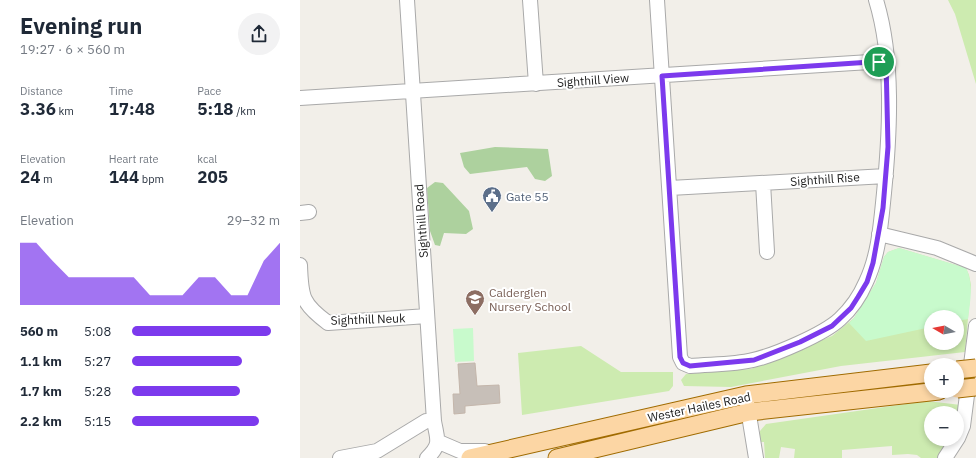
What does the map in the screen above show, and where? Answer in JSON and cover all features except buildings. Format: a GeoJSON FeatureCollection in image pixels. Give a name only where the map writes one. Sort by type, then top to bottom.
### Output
{"type":"FeatureCollection","features":[{"type":"Feature","properties":{"kind":"main road"},"geometry":{"type":"LineString","coordinates":[[964,369],[976,368]]}},
{"type":"Feature","properties":{"kind":"main road","name":"Wester Hailes Road"},"geometry":{"type":"LineString","coordinates":[[470,458],[746,395],[924,374]]}},
{"type":"Feature","properties":{"kind":"main road"},"geometry":{"type":"LineString","coordinates":[[964,388],[976,387]]}},
{"type":"Feature","properties":{"kind":"main road","name":"Wester Hailes Road"},"geometry":{"type":"LineString","coordinates":[[556,458],[749,412],[924,393]]}},
{"type":"Feature","properties":{"kind":"street","name":"Sighthill Road"},"geometry":{"type":"LineString","coordinates":[[406,0],[434,420],[439,442]]}},
{"type":"Feature","properties":{"kind":"street"},"geometry":{"type":"LineString","coordinates":[[530,0],[536,84]]}},
{"type":"Feature","properties":{"kind":"street"},"geometry":{"type":"LineString","coordinates":[[658,0],[680,349],[683,363],[690,366],[754,360],[819,334],[832,326],[851,308],[867,282],[873,263],[879,234],[888,147],[886,61],[876,0]]}},
{"type":"Feature","properties":{"kind":"street","name":"Sighthill View"},"geometry":{"type":"LineString","coordinates":[[300,98],[886,61]]}},
{"type":"Feature","properties":{"kind":"street","name":"Sighthill Rise"},"geometry":{"type":"LineString","coordinates":[[670,188],[886,176]]}},
{"type":"Feature","properties":{"kind":"street"},"geometry":{"type":"LineString","coordinates":[[764,183],[767,252]]}},
{"type":"Feature","properties":{"kind":"street"},"geometry":{"type":"LineString","coordinates":[[879,234],[937,248],[976,264]]}},
{"type":"Feature","properties":{"kind":"street","name":"Sighthill Neuk"},"geometry":{"type":"LineString","coordinates":[[300,265],[304,300],[312,311],[328,323],[427,316]]}},
{"type":"Feature","properties":{"kind":"street"},"geometry":{"type":"LineString","coordinates":[[945,458],[958,438],[963,426],[976,326]]}},
{"type":"Feature","properties":{"kind":"street"},"geometry":{"type":"LineString","coordinates":[[746,395],[756,458]]}},
{"type":"Feature","properties":{"kind":"street"},"geometry":{"type":"LineString","coordinates":[[340,458],[377,451],[426,421],[434,420]]}},
{"type":"Feature","properties":{"kind":"street"},"geometry":{"type":"LineString","coordinates":[[427,458],[435,451],[439,442],[460,451],[504,451]]}},
{"type":"Feature","properties":{"kind":"green space"},"geometry":{"type":"Polygon","coordinates":[[[948,0],[976,0],[976,84],[955,14],[948,0]]]}},
{"type":"Feature","properties":{"kind":"green space"},"geometry":{"type":"Polygon","coordinates":[[[495,147],[548,149],[552,176],[545,181],[535,179],[527,167],[470,174],[464,167],[460,153],[495,147]]]}},
{"type":"Feature","properties":{"kind":"green space"},"geometry":{"type":"Polygon","coordinates":[[[435,182],[443,183],[469,211],[473,229],[466,234],[444,233],[440,246],[435,245],[430,231],[427,188],[435,182]]]}},
{"type":"Feature","properties":{"kind":"green space"},"geometry":{"type":"Polygon","coordinates":[[[899,248],[966,268],[971,285],[965,352],[841,366],[731,387],[684,386],[681,380],[686,374],[751,369],[832,336],[854,318],[876,283],[884,257],[888,252],[899,248]]]}},
{"type":"Feature","properties":{"kind":"green space"},"geometry":{"type":"Polygon","coordinates":[[[899,248],[966,268],[971,287],[968,319],[964,320],[964,310],[924,310],[924,329],[866,341],[849,323],[854,318],[876,283],[884,257],[888,252],[899,248]]]}},
{"type":"Feature","properties":{"kind":"green space"},"geometry":{"type":"Polygon","coordinates":[[[473,328],[474,361],[455,362],[453,329],[473,328]]]}},
{"type":"Feature","properties":{"kind":"green space"},"geometry":{"type":"Polygon","coordinates":[[[581,346],[621,372],[673,372],[673,386],[669,391],[522,415],[518,353],[581,346]]]}},
{"type":"Feature","properties":{"kind":"green space"},"geometry":{"type":"Polygon","coordinates":[[[927,401],[961,405],[924,406],[924,446],[945,446],[937,458],[921,458],[917,455],[908,454],[892,455],[892,446],[842,450],[842,458],[794,458],[795,449],[781,447],[779,458],[765,458],[764,442],[758,442],[760,431],[766,424],[927,401]]]}},
{"type":"Feature","properties":{"kind":"place","name":"Gate 55"},"geometry":{"type":"Point","coordinates":[492,213]}},
{"type":"Feature","properties":{"kind":"place","name":"Calderglen Nursery School"},"geometry":{"type":"Point","coordinates":[475,316]}},
{"type":"Feature","properties":{"kind":"route"},"geometry":{"type":"LineString","coordinates":[[886,61],[888,89],[888,147],[883,208],[877,249],[867,282],[851,308],[832,326],[819,334],[754,360],[738,363],[690,366],[683,363],[680,357],[662,76],[879,62],[886,61]]}}]}
